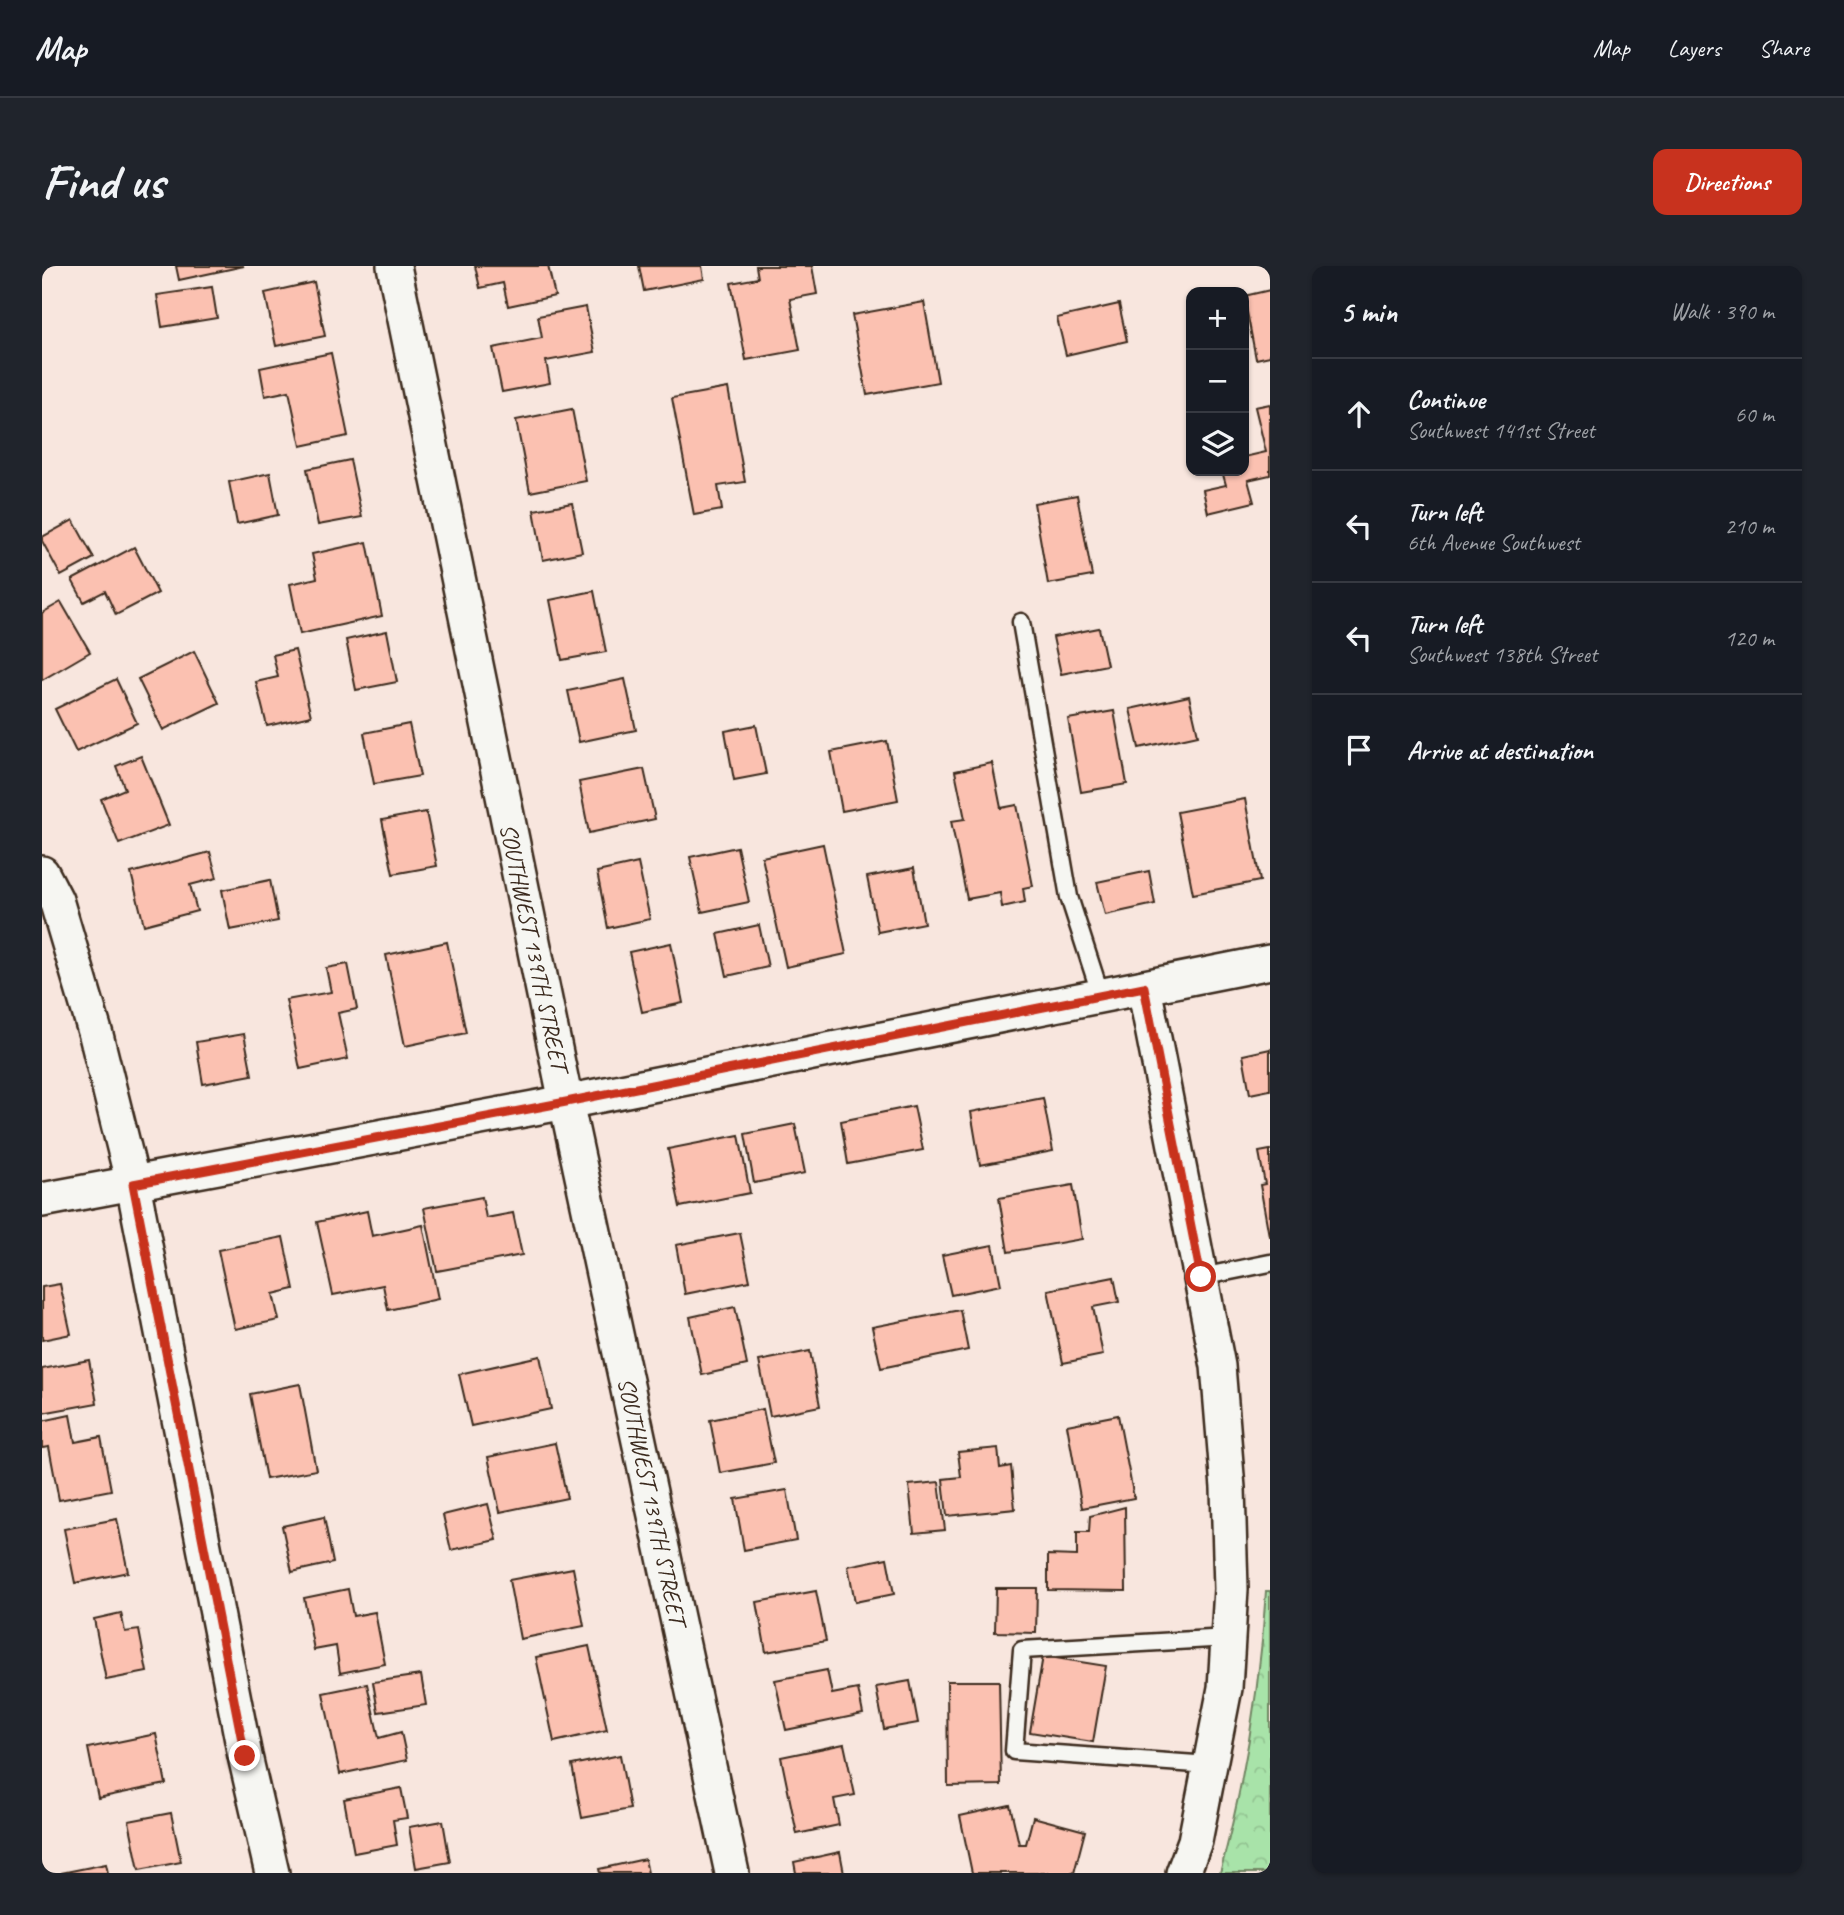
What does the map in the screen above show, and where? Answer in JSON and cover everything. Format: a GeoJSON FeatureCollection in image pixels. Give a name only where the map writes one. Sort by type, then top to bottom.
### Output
{"type":"FeatureCollection","features":[{"type":"Feature","properties":{"kind":"street","name":"SOUTHWEST 139TH STREET"},"geometry":{"type":"LineString","coordinates":[[394,266],[566,1102],[732,1873]]}},
{"type":"Feature","properties":{"kind":"street"},"geometry":{"type":"LineString","coordinates":[[42,873],[55,900],[96,1035],[133,1184],[242,1742],[272,1873]]}},
{"type":"Feature","properties":{"kind":"street"},"geometry":{"type":"LineString","coordinates":[[42,1200],[566,1102],[1270,962]]}},
{"type":"Feature","properties":{"kind":"street"},"geometry":{"type":"LineString","coordinates":[[1144,987],[1218,1366],[1228,1488],[1231,1589],[1225,1688],[1195,1840],[1183,1873]]}},
{"type":"Feature","properties":{"kind":"lane"},"geometry":{"type":"LineString","coordinates":[[1021,622],[1069,897],[1101,996]]}},
{"type":"Feature","properties":{"kind":"lane"},"geometry":{"type":"LineString","coordinates":[[1201,1277],[1270,1263]]}},
{"type":"Feature","properties":{"kind":"lane"},"geometry":{"type":"LineString","coordinates":[[1210,1766],[1014,1751],[1022,1650],[1228,1638]]}},
{"type":"Feature","properties":{"kind":"green space"},"geometry":{"type":"Polygon","coordinates":[[[1266,1591],[1270,1591],[1270,1873],[1220,1873],[1250,1733],[1266,1591]]]}},
{"type":"Feature","properties":{"kind":"building"},"geometry":{"type":"Polygon","coordinates":[[[176,266],[244,266],[179,280],[176,266]]]}},
{"type":"Feature","properties":{"kind":"building"},"geometry":{"type":"Polygon","coordinates":[[[475,266],[548,266],[555,296],[508,306],[503,283],[480,288],[475,266]]]}},
{"type":"Feature","properties":{"kind":"building"},"geometry":{"type":"Polygon","coordinates":[[[639,266],[702,266],[704,279],[644,291],[639,266]]]}},
{"type":"Feature","properties":{"kind":"building"},"geometry":{"type":"Polygon","coordinates":[[[756,266],[812,266],[817,294],[790,299],[800,350],[746,360],[731,283],[758,278],[756,266]]]}},
{"type":"Feature","properties":{"kind":"building"},"geometry":{"type":"Polygon","coordinates":[[[314,282],[325,336],[276,346],[265,293],[314,282]]]}},
{"type":"Feature","properties":{"kind":"building"},"geometry":{"type":"Polygon","coordinates":[[[212,287],[217,318],[162,327],[157,295],[212,287]]]}},
{"type":"Feature","properties":{"kind":"building"},"geometry":{"type":"Polygon","coordinates":[[[1270,290],[1270,356],[1256,359],[1249,322],[1249,295],[1270,290]]]}},
{"type":"Feature","properties":{"kind":"building"},"geometry":{"type":"Polygon","coordinates":[[[924,302],[938,382],[867,395],[852,315],[924,302]]]}},
{"type":"Feature","properties":{"kind":"building"},"geometry":{"type":"Polygon","coordinates":[[[1119,304],[1127,341],[1066,355],[1057,318],[1119,304]]]}},
{"type":"Feature","properties":{"kind":"building"},"geometry":{"type":"Polygon","coordinates":[[[586,307],[595,352],[546,361],[550,383],[502,392],[493,348],[542,338],[538,316],[586,307]]]}},
{"type":"Feature","properties":{"kind":"building"},"geometry":{"type":"Polygon","coordinates":[[[331,353],[348,436],[301,446],[289,391],[265,396],[260,368],[331,353]]]}},
{"type":"Feature","properties":{"kind":"building"},"geometry":{"type":"Polygon","coordinates":[[[728,388],[745,482],[718,486],[722,510],[694,515],[672,398],[728,388]]]}},
{"type":"Feature","properties":{"kind":"building"},"geometry":{"type":"Polygon","coordinates":[[[1270,404],[1270,475],[1248,480],[1254,502],[1208,513],[1203,490],[1226,485],[1223,476],[1249,476],[1249,456],[1266,452],[1255,407],[1270,404]]]}},
{"type":"Feature","properties":{"kind":"building"},"geometry":{"type":"Polygon","coordinates":[[[572,409],[586,481],[530,492],[516,420],[572,409]]]}},
{"type":"Feature","properties":{"kind":"building"},"geometry":{"type":"Polygon","coordinates":[[[350,460],[362,517],[318,525],[307,469],[350,460]]]}},
{"type":"Feature","properties":{"kind":"building"},"geometry":{"type":"Polygon","coordinates":[[[270,473],[278,515],[237,524],[229,482],[270,473]]]}},
{"type":"Feature","properties":{"kind":"building"},"geometry":{"type":"Polygon","coordinates":[[[1077,495],[1092,576],[1048,584],[1034,503],[1077,495]]]}},
{"type":"Feature","properties":{"kind":"building"},"geometry":{"type":"Polygon","coordinates":[[[572,503],[582,552],[543,560],[534,510],[572,503]]]}},
{"type":"Feature","properties":{"kind":"building"},"geometry":{"type":"Polygon","coordinates":[[[73,520],[94,558],[61,576],[42,537],[73,520]]]}},
{"type":"Feature","properties":{"kind":"building"},"geometry":{"type":"Polygon","coordinates":[[[367,542],[382,616],[300,634],[290,584],[317,578],[312,554],[367,542]]]}},
{"type":"Feature","properties":{"kind":"building"},"geometry":{"type":"Polygon","coordinates":[[[134,547],[158,593],[116,615],[105,591],[84,602],[72,580],[134,547]]]}},
{"type":"Feature","properties":{"kind":"building"},"geometry":{"type":"Polygon","coordinates":[[[594,591],[606,652],[562,660],[550,600],[594,591]]]}},
{"type":"Feature","properties":{"kind":"building"},"geometry":{"type":"Polygon","coordinates":[[[61,602],[90,652],[42,680],[42,613],[61,602]]]}},
{"type":"Feature","properties":{"kind":"building"},"geometry":{"type":"Polygon","coordinates":[[[1099,628],[1107,665],[1061,674],[1053,637],[1099,628]]]}},
{"type":"Feature","properties":{"kind":"building"},"geometry":{"type":"Polygon","coordinates":[[[387,631],[397,682],[356,690],[346,640],[387,631]]]}},
{"type":"Feature","properties":{"kind":"building"},"geometry":{"type":"Polygon","coordinates":[[[295,650],[311,716],[267,726],[256,682],[278,677],[273,655],[295,650]]]}},
{"type":"Feature","properties":{"kind":"building"},"geometry":{"type":"Polygon","coordinates":[[[194,651],[219,703],[163,730],[138,679],[194,651]]]}},
{"type":"Feature","properties":{"kind":"building"},"geometry":{"type":"Polygon","coordinates":[[[116,679],[137,723],[76,752],[55,709],[116,679]]]}},
{"type":"Feature","properties":{"kind":"building"},"geometry":{"type":"Polygon","coordinates":[[[625,679],[636,730],[579,742],[568,691],[625,679]]]}},
{"type":"Feature","properties":{"kind":"building"},"geometry":{"type":"Polygon","coordinates":[[[1189,696],[1198,735],[1139,748],[1130,709],[1189,696]]]}},
{"type":"Feature","properties":{"kind":"building"},"geometry":{"type":"Polygon","coordinates":[[[1114,711],[1127,784],[1081,792],[1068,719],[1114,711]]]}},
{"type":"Feature","properties":{"kind":"building"},"geometry":{"type":"Polygon","coordinates":[[[409,724],[420,776],[374,784],[364,733],[409,724]]]}},
{"type":"Feature","properties":{"kind":"building"},"geometry":{"type":"Polygon","coordinates":[[[756,725],[766,774],[734,780],[725,731],[756,725]]]}},
{"type":"Feature","properties":{"kind":"building"},"geometry":{"type":"Polygon","coordinates":[[[887,741],[898,800],[842,811],[831,752],[887,741]]]}},
{"type":"Feature","properties":{"kind":"building"},"geometry":{"type":"Polygon","coordinates":[[[141,756],[169,825],[119,844],[101,799],[125,789],[116,766],[141,756]]]}},
{"type":"Feature","properties":{"kind":"building"},"geometry":{"type":"Polygon","coordinates":[[[992,763],[1001,808],[1017,805],[1033,886],[1023,888],[1025,902],[1002,907],[1000,893],[967,899],[951,821],[965,819],[955,771],[992,763]]]}},
{"type":"Feature","properties":{"kind":"building"},"geometry":{"type":"Polygon","coordinates":[[[644,769],[655,819],[589,833],[579,782],[644,769]]]}},
{"type":"Feature","properties":{"kind":"building"},"geometry":{"type":"Polygon","coordinates":[[[1245,799],[1260,881],[1193,894],[1177,812],[1245,799]]]}},
{"type":"Feature","properties":{"kind":"building"},"geometry":{"type":"Polygon","coordinates":[[[426,812],[437,866],[393,874],[382,820],[426,812]]]}},
{"type":"Feature","properties":{"kind":"building"},"geometry":{"type":"Polygon","coordinates":[[[823,844],[846,954],[786,967],[762,857],[823,844]]]}},
{"type":"Feature","properties":{"kind":"building"},"geometry":{"type":"Polygon","coordinates":[[[737,847],[749,902],[702,912],[690,857],[737,847]]]}},
{"type":"Feature","properties":{"kind":"building"},"geometry":{"type":"Polygon","coordinates":[[[210,852],[217,878],[190,885],[197,911],[144,925],[131,873],[210,852]]]}},
{"type":"Feature","properties":{"kind":"building"},"geometry":{"type":"Polygon","coordinates":[[[638,863],[650,919],[608,928],[597,872],[638,863]]]}},
{"type":"Feature","properties":{"kind":"building"},"geometry":{"type":"Polygon","coordinates":[[[914,868],[924,923],[878,932],[867,877],[914,868]]]}},
{"type":"Feature","properties":{"kind":"building"},"geometry":{"type":"Polygon","coordinates":[[[1149,871],[1155,904],[1105,915],[1097,882],[1149,871]]]}},
{"type":"Feature","properties":{"kind":"building"},"geometry":{"type":"Polygon","coordinates":[[[270,880],[278,921],[230,930],[222,890],[270,880]]]}},
{"type":"Feature","properties":{"kind":"building"},"geometry":{"type":"Polygon","coordinates":[[[759,925],[768,967],[727,976],[718,934],[759,925]]]}},
{"type":"Feature","properties":{"kind":"building"},"geometry":{"type":"Polygon","coordinates":[[[447,942],[466,1033],[405,1046],[386,955],[447,942]]]}},
{"type":"Feature","properties":{"kind":"building"},"geometry":{"type":"Polygon","coordinates":[[[671,943],[683,1003],[642,1012],[629,952],[671,943]]]}},
{"type":"Feature","properties":{"kind":"building"},"geometry":{"type":"Polygon","coordinates":[[[348,964],[357,1009],[338,1013],[348,1059],[300,1069],[286,1000],[331,992],[326,968],[348,964]]]}},
{"type":"Feature","properties":{"kind":"building"},"geometry":{"type":"Polygon","coordinates":[[[244,1034],[252,1075],[203,1084],[196,1042],[244,1034]]]}},
{"type":"Feature","properties":{"kind":"building"},"geometry":{"type":"Polygon","coordinates":[[[1270,1049],[1270,1090],[1250,1094],[1243,1055],[1270,1049]]]}},
{"type":"Feature","properties":{"kind":"building"},"geometry":{"type":"Polygon","coordinates":[[[1043,1098],[1053,1151],[980,1165],[971,1112],[1043,1098]]]}},
{"type":"Feature","properties":{"kind":"building"},"geometry":{"type":"Polygon","coordinates":[[[914,1106],[923,1150],[848,1164],[841,1121],[914,1106]]]}},
{"type":"Feature","properties":{"kind":"building"},"geometry":{"type":"Polygon","coordinates":[[[795,1124],[805,1173],[754,1183],[745,1134],[795,1124]]]}},
{"type":"Feature","properties":{"kind":"building"},"geometry":{"type":"Polygon","coordinates":[[[739,1135],[750,1193],[680,1207],[668,1149],[739,1135]]]}},
{"type":"Feature","properties":{"kind":"building"},"geometry":{"type":"Polygon","coordinates":[[[1270,1150],[1269,1236],[1260,1185],[1265,1184],[1259,1152],[1270,1150]]]}},
{"type":"Feature","properties":{"kind":"building"},"geometry":{"type":"Polygon","coordinates":[[[1073,1185],[1082,1239],[1008,1252],[999,1198],[1073,1185]]]}},
{"type":"Feature","properties":{"kind":"building"},"geometry":{"type":"Polygon","coordinates":[[[482,1197],[486,1218],[513,1213],[522,1255],[437,1271],[424,1208],[482,1197]]]}},
{"type":"Feature","properties":{"kind":"building"},"geometry":{"type":"Polygon","coordinates":[[[367,1211],[372,1236],[423,1225],[438,1299],[388,1310],[383,1285],[333,1295],[317,1222],[367,1211]]]}},
{"type":"Feature","properties":{"kind":"building"},"geometry":{"type":"Polygon","coordinates":[[[740,1233],[750,1281],[685,1294],[676,1245],[740,1233]]]}},
{"type":"Feature","properties":{"kind":"building"},"geometry":{"type":"Polygon","coordinates":[[[283,1237],[294,1289],[273,1294],[279,1320],[235,1329],[218,1250],[283,1237]]]}},
{"type":"Feature","properties":{"kind":"building"},"geometry":{"type":"Polygon","coordinates":[[[993,1245],[1001,1285],[951,1295],[942,1255],[993,1245]]]}},
{"type":"Feature","properties":{"kind":"building"},"geometry":{"type":"Polygon","coordinates":[[[1114,1277],[1119,1302],[1093,1307],[1103,1355],[1063,1363],[1048,1290],[1114,1277]]]}},
{"type":"Feature","properties":{"kind":"building"},"geometry":{"type":"Polygon","coordinates":[[[60,1284],[71,1334],[42,1340],[42,1287],[60,1284]]]}},
{"type":"Feature","properties":{"kind":"building"},"geometry":{"type":"Polygon","coordinates":[[[735,1307],[747,1365],[702,1375],[690,1317],[735,1307]]]}},
{"type":"Feature","properties":{"kind":"building"},"geometry":{"type":"Polygon","coordinates":[[[960,1310],[968,1350],[881,1368],[872,1327],[960,1310]]]}},
{"type":"Feature","properties":{"kind":"building"},"geometry":{"type":"Polygon","coordinates":[[[810,1351],[820,1406],[770,1416],[759,1361],[810,1351]]]}},
{"type":"Feature","properties":{"kind":"building"},"geometry":{"type":"Polygon","coordinates":[[[540,1356],[551,1409],[471,1426],[459,1374],[540,1356]]]}},
{"type":"Feature","properties":{"kind":"building"},"geometry":{"type":"Polygon","coordinates":[[[89,1360],[97,1403],[42,1413],[42,1369],[89,1360]]]}},
{"type":"Feature","properties":{"kind":"building"},"geometry":{"type":"Polygon","coordinates":[[[300,1384],[316,1470],[266,1479],[250,1394],[300,1384]]]}},
{"type":"Feature","properties":{"kind":"building"},"geometry":{"type":"Polygon","coordinates":[[[763,1409],[774,1463],[720,1473],[710,1420],[763,1409]]]}},
{"type":"Feature","properties":{"kind":"building"},"geometry":{"type":"Polygon","coordinates":[[[70,1415],[75,1442],[101,1437],[111,1490],[59,1500],[49,1447],[42,1448],[42,1421],[70,1415]]]}},
{"type":"Feature","properties":{"kind":"building"},"geometry":{"type":"Polygon","coordinates":[[[1118,1415],[1134,1498],[1082,1508],[1067,1425],[1118,1415]]]}},
{"type":"Feature","properties":{"kind":"building"},"geometry":{"type":"Polygon","coordinates":[[[555,1443],[567,1498],[500,1512],[488,1457],[555,1443]]]}},
{"type":"Feature","properties":{"kind":"building"},"geometry":{"type":"Polygon","coordinates":[[[998,1448],[1000,1468],[1011,1466],[1015,1509],[947,1516],[943,1479],[961,1477],[958,1452],[998,1448]]]}},
{"type":"Feature","properties":{"kind":"building"},"geometry":{"type":"Polygon","coordinates":[[[939,1482],[945,1530],[914,1533],[909,1485],[939,1482]]]}},
{"type":"Feature","properties":{"kind":"building"},"geometry":{"type":"Polygon","coordinates":[[[787,1490],[796,1540],[744,1550],[735,1499],[787,1490]]]}},
{"type":"Feature","properties":{"kind":"building"},"geometry":{"type":"Polygon","coordinates":[[[488,1504],[497,1540],[451,1550],[443,1515],[488,1504]]]}},
{"type":"Feature","properties":{"kind":"building"},"geometry":{"type":"Polygon","coordinates":[[[1125,1507],[1126,1591],[1048,1590],[1048,1555],[1077,1556],[1077,1532],[1089,1532],[1090,1516],[1125,1507]]]}},
{"type":"Feature","properties":{"kind":"building"},"geometry":{"type":"Polygon","coordinates":[[[324,1517],[333,1563],[292,1572],[282,1526],[324,1517]]]}},
{"type":"Feature","properties":{"kind":"building"},"geometry":{"type":"Polygon","coordinates":[[[117,1519],[128,1572],[75,1583],[64,1529],[117,1519]]]}},
{"type":"Feature","properties":{"kind":"building"},"geometry":{"type":"Polygon","coordinates":[[[887,1558],[894,1594],[855,1602],[848,1566],[887,1558]]]}},
{"type":"Feature","properties":{"kind":"building"},"geometry":{"type":"Polygon","coordinates":[[[573,1568],[584,1626],[520,1639],[509,1580],[573,1568]]]}},
{"type":"Feature","properties":{"kind":"building"},"geometry":{"type":"Polygon","coordinates":[[[996,1588],[1037,1588],[1036,1633],[995,1632],[996,1588]]]}},
{"type":"Feature","properties":{"kind":"building"},"geometry":{"type":"Polygon","coordinates":[[[348,1589],[353,1616],[375,1612],[385,1664],[340,1673],[336,1646],[314,1650],[304,1598],[348,1589]]]}},
{"type":"Feature","properties":{"kind":"building"},"geometry":{"type":"Polygon","coordinates":[[[816,1591],[826,1641],[766,1652],[757,1602],[816,1591]]]}},
{"type":"Feature","properties":{"kind":"building"},"geometry":{"type":"Polygon","coordinates":[[[121,1613],[125,1632],[139,1630],[147,1672],[106,1680],[94,1619],[121,1613]]]}},
{"type":"Feature","properties":{"kind":"building"},"geometry":{"type":"Polygon","coordinates":[[[589,1646],[607,1730],[554,1742],[536,1657],[589,1646]]]}},
{"type":"Feature","properties":{"kind":"building"},"geometry":{"type":"Polygon","coordinates":[[[1043,1656],[1106,1666],[1093,1742],[1030,1732],[1043,1656]]]}},
{"type":"Feature","properties":{"kind":"building"},"geometry":{"type":"Polygon","coordinates":[[[827,1670],[832,1694],[858,1689],[863,1714],[786,1730],[775,1680],[827,1670]]]}},
{"type":"Feature","properties":{"kind":"building"},"geometry":{"type":"Polygon","coordinates":[[[421,1675],[426,1705],[378,1712],[373,1682],[421,1675]]]}},
{"type":"Feature","properties":{"kind":"building"},"geometry":{"type":"Polygon","coordinates":[[[910,1681],[918,1723],[884,1729],[876,1687],[910,1681]]]}},
{"type":"Feature","properties":{"kind":"building"},"geometry":{"type":"Polygon","coordinates":[[[947,1681],[999,1681],[1001,1785],[948,1786],[947,1681]]]}},
{"type":"Feature","properties":{"kind":"building"},"geometry":{"type":"Polygon","coordinates":[[[367,1684],[379,1738],[401,1732],[407,1760],[340,1774],[323,1693],[367,1684]]]}},
{"type":"Feature","properties":{"kind":"building"},"geometry":{"type":"Polygon","coordinates":[[[156,1734],[166,1784],[98,1798],[88,1748],[156,1734]]]}},
{"type":"Feature","properties":{"kind":"building"},"geometry":{"type":"Polygon","coordinates":[[[844,1744],[855,1795],[834,1799],[839,1825],[797,1834],[781,1757],[844,1744]]]}},
{"type":"Feature","properties":{"kind":"building"},"geometry":{"type":"Polygon","coordinates":[[[620,1755],[630,1809],[582,1818],[572,1765],[620,1755]]]}},
{"type":"Feature","properties":{"kind":"building"},"geometry":{"type":"Polygon","coordinates":[[[401,1788],[407,1818],[393,1820],[397,1845],[354,1853],[344,1799],[401,1788]]]}},
{"type":"Feature","properties":{"kind":"building"},"geometry":{"type":"Polygon","coordinates":[[[1010,1805],[1019,1844],[1026,1844],[1033,1817],[1085,1831],[1074,1873],[972,1873],[960,1816],[1010,1805]]]}},
{"type":"Feature","properties":{"kind":"building"},"geometry":{"type":"Polygon","coordinates":[[[171,1813],[181,1862],[139,1870],[129,1821],[171,1813]]]}},
{"type":"Feature","properties":{"kind":"building"},"geometry":{"type":"Polygon","coordinates":[[[443,1821],[450,1862],[416,1868],[409,1827],[443,1821]]]}},
{"type":"Feature","properties":{"kind":"building"},"geometry":{"type":"Polygon","coordinates":[[[840,1852],[844,1873],[796,1873],[794,1862],[840,1852]]]}},
{"type":"Feature","properties":{"kind":"building"},"geometry":{"type":"Polygon","coordinates":[[[645,1859],[648,1873],[600,1873],[599,1869],[645,1859]]]}},
{"type":"Feature","properties":{"kind":"building"},"geometry":{"type":"Polygon","coordinates":[[[106,1864],[108,1873],[61,1873],[106,1864]]]}},
{"type":"Feature","properties":{"kind":"route"},"geometry":{"type":"LineString","coordinates":[[245,1756],[133,1184],[566,1102],[1144,987],[1201,1277]]}}]}
